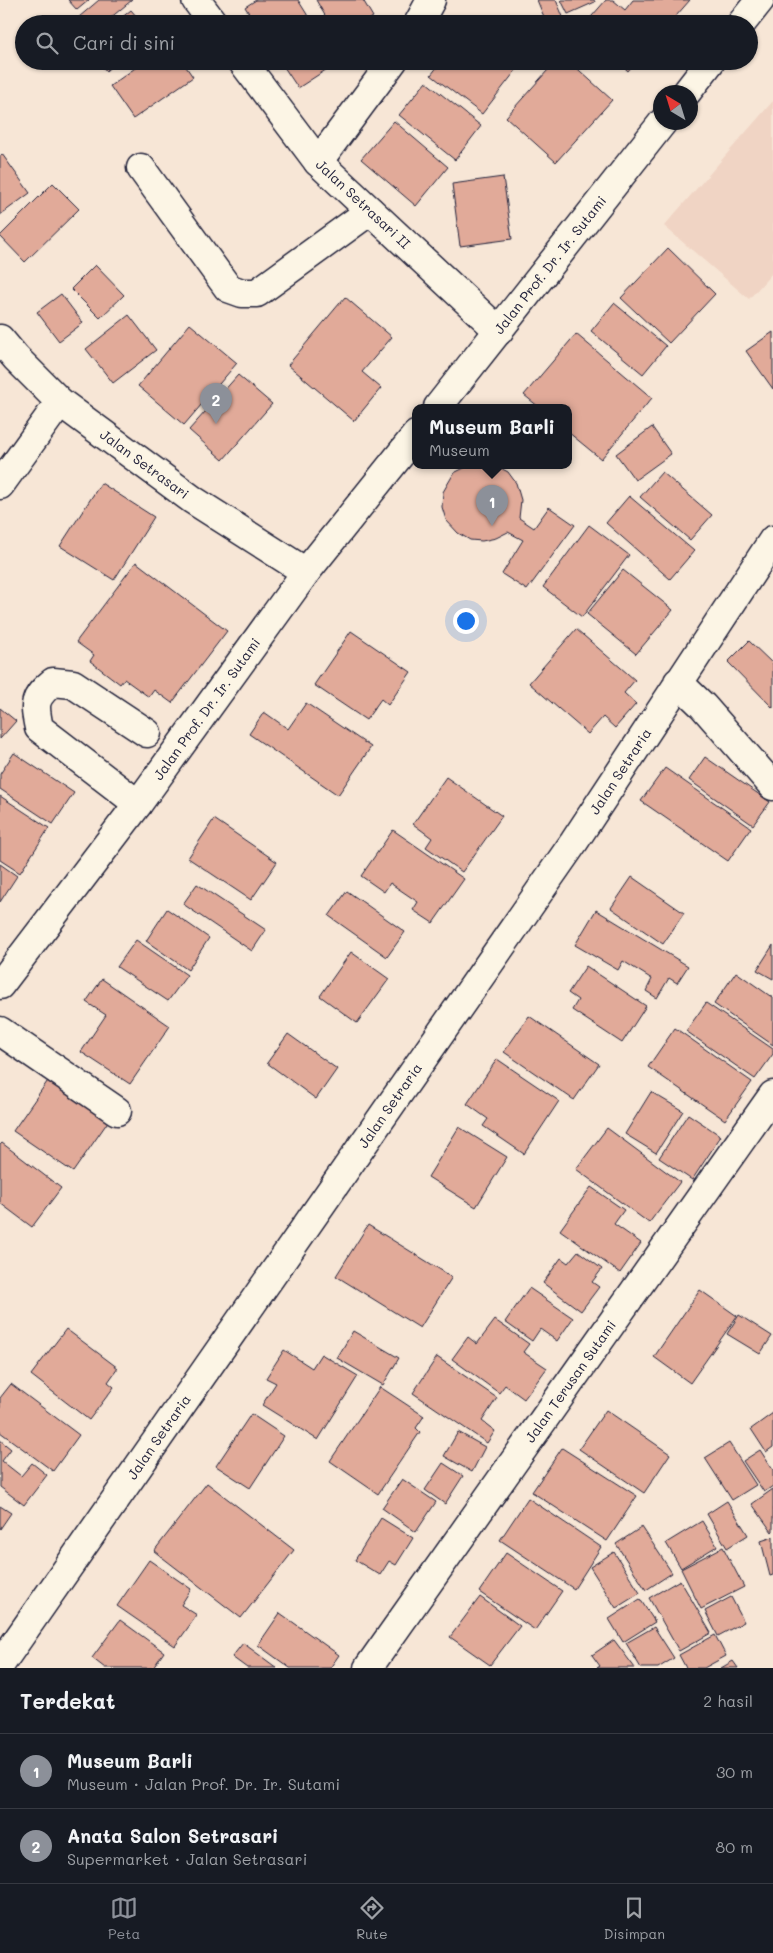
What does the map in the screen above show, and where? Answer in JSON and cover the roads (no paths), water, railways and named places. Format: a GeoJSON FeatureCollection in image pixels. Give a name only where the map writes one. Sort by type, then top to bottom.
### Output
{"type":"FeatureCollection","features":[{"type":"Feature","properties":{"kind":"street"},"geometry":{"type":"LineString","coordinates":[[196,0],[207,15]]}},
{"type":"Feature","properties":{"kind":"street"},"geometry":{"type":"LineString","coordinates":[[423,15],[431,0]]}},
{"type":"Feature","properties":{"kind":"street","name":"Jalan Setrasari II"},"geometry":{"type":"LineString","coordinates":[[249,70],[318,162],[499,331]]}},
{"type":"Feature","properties":{"kind":"street"},"geometry":{"type":"LineString","coordinates":[[318,162],[386,70]]}},
{"type":"Feature","properties":{"kind":"street"},"geometry":{"type":"LineString","coordinates":[[692,85],[704,70]]}},
{"type":"Feature","properties":{"kind":"street","name":"Jalan Prof. Dr. Ir. Sutami"},"geometry":{"type":"LineString","coordinates":[[440,404],[657,130]]}},
{"type":"Feature","properties":{"kind":"street"},"geometry":{"type":"LineString","coordinates":[[141,168],[228,288],[242,293],[257,293],[370,211]]}},
{"type":"Feature","properties":{"kind":"street","name":"Jalan Setrasari"},"geometry":{"type":"LineString","coordinates":[[0,339],[16,358],[60,402],[193,500],[306,572]]}},
{"type":"Feature","properties":{"kind":"street"},"geometry":{"type":"LineString","coordinates":[[0,486],[60,402]]}},
{"type":"Feature","properties":{"kind":"street","name":"Jalan Prof. Dr. Ir. Sutami"},"geometry":{"type":"LineString","coordinates":[[0,985],[138,804],[306,572],[412,440]]}},
{"type":"Feature","properties":{"kind":"street","name":"Jalan Setraria"},"geometry":{"type":"LineString","coordinates":[[0,1665],[574,842],[773,540]]}},
{"type":"Feature","properties":{"kind":"street"},"geometry":{"type":"LineString","coordinates":[[138,804],[39,728],[34,706],[42,691],[54,682],[73,684],[147,733]]}},
{"type":"Feature","properties":{"kind":"street"},"geometry":{"type":"LineString","coordinates":[[678,682],[703,706],[773,786]]}},
{"type":"Feature","properties":{"kind":"street"},"geometry":{"type":"LineString","coordinates":[[0,1031],[117,1111]]}},
{"type":"Feature","properties":{"kind":"street","name":"Jalan Terusan Sutami"},"geometry":{"type":"LineString","coordinates":[[368,1668],[570,1385],[773,1095]]}},
{"type":"Feature","properties":{"kind":"place","name":"Anata Salon Setrasari"},"geometry":{"type":"Point","coordinates":[216,424]}},
{"type":"Feature","properties":{"kind":"place","name":"Museum Barli"},"geometry":{"type":"Point","coordinates":[492,526]}}]}
